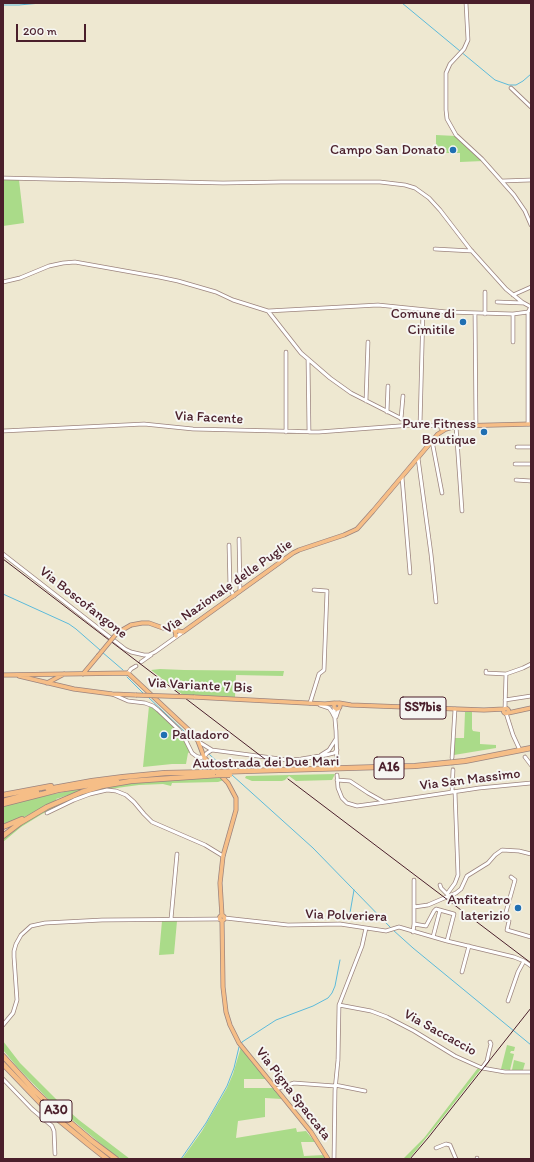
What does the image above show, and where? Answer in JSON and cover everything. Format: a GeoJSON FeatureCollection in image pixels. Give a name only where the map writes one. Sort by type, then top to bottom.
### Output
{"type":"FeatureCollection","features":[{"type":"Feature","properties":{"kind":"highway","name":"Autostrada dei Due Mari"},"geometry":{"type":"LineString","coordinates":[[245,773],[421,766],[482,758],[531,748]]}},
{"type":"Feature","properties":{"kind":"highway","name":"Autostrada dei Due Mari"},"geometry":{"type":"LineString","coordinates":[[3,801],[57,787],[144,774],[394,771],[477,762],[531,752]]}},
{"type":"Feature","properties":{"kind":"highway","name":"Autostrada dei Due Mari"},"geometry":{"type":"LineString","coordinates":[[3,804],[41,794],[97,783],[165,776],[217,773]]}},
{"type":"Feature","properties":{"kind":"highway"},"geometry":{"type":"LineString","coordinates":[[3,827],[82,792],[120,783],[217,773]]}},
{"type":"Feature","properties":{"kind":"highway"},"geometry":{"type":"LineString","coordinates":[[3,795],[58,785],[92,781]]}},
{"type":"Feature","properties":{"kind":"highway"},"geometry":{"type":"LineString","coordinates":[[3,836],[20,823],[47,807]]}},
{"type":"Feature","properties":{"kind":"highway","name":"A30"},"geometry":{"type":"LineString","coordinates":[[3,1056],[53,1108],[116,1159]]}},
{"type":"Feature","properties":{"kind":"highway","name":"A30"},"geometry":{"type":"LineString","coordinates":[[3,1064],[50,1112],[107,1159]]}},
{"type":"Feature","properties":{"kind":"main road","name":"Via Nazionale delle Puglie"},"geometry":{"type":"LineString","coordinates":[[83,674],[117,633],[131,625],[149,623],[182,632],[299,550],[344,535],[357,529],[441,429],[456,426],[529,424]]}},
{"type":"Feature","properties":{"kind":"main road"},"geometry":{"type":"LineString","coordinates":[[176,636],[173,630],[191,626]]}},
{"type":"Feature","properties":{"kind":"main road"},"geometry":{"type":"LineString","coordinates":[[74,674],[90,665]]}},
{"type":"Feature","properties":{"kind":"main road"},"geometry":{"type":"LineString","coordinates":[[90,665],[89,670],[95,674]]}},
{"type":"Feature","properties":{"kind":"main road"},"geometry":{"type":"LineString","coordinates":[[14,675],[128,673],[189,734],[198,741],[202,757]]}},
{"type":"Feature","properties":{"kind":"main road"},"geometry":{"type":"LineString","coordinates":[[40,681],[38,678],[41,674]]}},
{"type":"Feature","properties":{"kind":"main road"},"geometry":{"type":"LineString","coordinates":[[47,683],[65,674]]}},
{"type":"Feature","properties":{"kind":"main road","name":"SS7bis"},"geometry":{"type":"LineString","coordinates":[[3,675],[14,675],[65,687]]}},
{"type":"Feature","properties":{"kind":"main road"},"geometry":{"type":"LineString","coordinates":[[61,676],[61,683],[65,687]]}},
{"type":"Feature","properties":{"kind":"main road","name":"Via Variante 7 Bis"},"geometry":{"type":"LineString","coordinates":[[65,687],[112,694],[312,703],[337,706],[351,705],[506,711],[522,711],[531,708]]}},
{"type":"Feature","properties":{"kind":"main road","name":"Via Pigna Spaccata"},"geometry":{"type":"LineString","coordinates":[[202,757],[228,783],[236,798],[236,810],[223,856],[220,882],[224,1000],[230,1025],[240,1044],[311,1132],[328,1159]]}},
{"type":"Feature","properties":{"kind":"street"},"geometry":{"type":"LineString","coordinates":[[466,3],[468,40],[464,48],[450,64],[446,73],[447,119],[456,134],[482,159],[520,203],[531,225]]}},
{"type":"Feature","properties":{"kind":"street"},"geometry":{"type":"LineString","coordinates":[[511,88],[531,107]]}},
{"type":"Feature","properties":{"kind":"street"},"geometry":{"type":"LineString","coordinates":[[3,178],[223,184],[281,182],[380,182],[395,183],[415,188],[429,198],[440,210],[471,250],[513,295],[531,307],[528,312],[530,360],[529,424]]}},
{"type":"Feature","properties":{"kind":"street"},"geometry":{"type":"LineString","coordinates":[[502,181],[531,180]]}},
{"type":"Feature","properties":{"kind":"street"},"geometry":{"type":"LineString","coordinates":[[435,249],[471,250]]}},
{"type":"Feature","properties":{"kind":"street"},"geometry":{"type":"LineString","coordinates":[[3,282],[20,278],[49,266],[70,262],[178,281],[216,292],[233,300],[268,310],[378,305],[476,314],[513,314],[528,312]]}},
{"type":"Feature","properties":{"kind":"street"},"geometry":{"type":"LineString","coordinates":[[513,295],[531,287]]}},
{"type":"Feature","properties":{"kind":"street"},"geometry":{"type":"LineString","coordinates":[[485,292],[485,314]]}},
{"type":"Feature","properties":{"kind":"street"},"geometry":{"type":"LineString","coordinates":[[497,302],[523,303]]}},
{"type":"Feature","properties":{"kind":"street"},"geometry":{"type":"LineString","coordinates":[[268,310],[302,353],[330,378],[351,393],[414,425]]}},
{"type":"Feature","properties":{"kind":"street"},"geometry":{"type":"LineString","coordinates":[[420,425],[423,310]]}},
{"type":"Feature","properties":{"kind":"street"},"geometry":{"type":"LineString","coordinates":[[476,314],[476,425]]}},
{"type":"Feature","properties":{"kind":"street"},"geometry":{"type":"LineString","coordinates":[[513,314],[513,342]]}},
{"type":"Feature","properties":{"kind":"street"},"geometry":{"type":"LineString","coordinates":[[366,401],[368,342]]}},
{"type":"Feature","properties":{"kind":"street"},"geometry":{"type":"LineString","coordinates":[[286,352],[286,432]]}},
{"type":"Feature","properties":{"kind":"street"},"geometry":{"type":"LineString","coordinates":[[308,359],[309,432]]}},
{"type":"Feature","properties":{"kind":"street"},"geometry":{"type":"LineString","coordinates":[[387,412],[388,386]]}},
{"type":"Feature","properties":{"kind":"street"},"geometry":{"type":"LineString","coordinates":[[401,419],[403,396]]}},
{"type":"Feature","properties":{"kind":"street","name":"Via Facente"},"geometry":{"type":"LineString","coordinates":[[3,431],[144,424],[193,429],[286,432],[309,432],[414,425],[441,429],[449,428]]}},
{"type":"Feature","properties":{"kind":"street"},"geometry":{"type":"LineString","coordinates":[[456,426],[462,511]]}},
{"type":"Feature","properties":{"kind":"street"},"geometry":{"type":"LineString","coordinates":[[432,441],[442,493]]}},
{"type":"Feature","properties":{"kind":"street"},"geometry":{"type":"LineString","coordinates":[[517,447],[531,447]]}},
{"type":"Feature","properties":{"kind":"street"},"geometry":{"type":"LineString","coordinates":[[418,458],[432,554],[436,602]]}},
{"type":"Feature","properties":{"kind":"street"},"geometry":{"type":"LineString","coordinates":[[515,464],[531,464]]}},
{"type":"Feature","properties":{"kind":"street"},"geometry":{"type":"LineString","coordinates":[[402,477],[410,573]]}},
{"type":"Feature","properties":{"kind":"street"},"geometry":{"type":"LineString","coordinates":[[516,480],[531,480]]}},
{"type":"Feature","properties":{"kind":"street"},"geometry":{"type":"LineString","coordinates":[[239,539],[240,591]]}},
{"type":"Feature","properties":{"kind":"street"},"geometry":{"type":"LineString","coordinates":[[229,545],[230,588],[234,596]]}},
{"type":"Feature","properties":{"kind":"street","name":"Via Boscofangone"},"geometry":{"type":"LineString","coordinates":[[3,554],[125,649],[144,655],[149,655],[155,652]]}},
{"type":"Feature","properties":{"kind":"street"},"geometry":{"type":"LineString","coordinates":[[314,590],[327,591],[324,670],[319,674],[312,703],[327,707],[331,710],[336,725]]}},
{"type":"Feature","properties":{"kind":"street","name":"Via Nazionale delle Puglie"},"geometry":{"type":"LineString","coordinates":[[141,662],[182,632]]}},
{"type":"Feature","properties":{"kind":"street"},"geometry":{"type":"LineString","coordinates":[[486,671],[486,673],[506,674],[531,664]]}},
{"type":"Feature","properties":{"kind":"street"},"geometry":{"type":"LineString","coordinates":[[128,673],[136,666]]}},
{"type":"Feature","properties":{"kind":"street"},"geometry":{"type":"LineString","coordinates":[[506,674],[506,711],[513,735],[519,748]]}},
{"type":"Feature","properties":{"kind":"street"},"geometry":{"type":"LineString","coordinates":[[112,694],[112,696],[128,701],[145,703],[153,706],[178,729],[192,753],[196,756],[202,757],[212,750]]}},
{"type":"Feature","properties":{"kind":"street"},"geometry":{"type":"LineString","coordinates":[[505,700],[531,696]]}},
{"type":"Feature","properties":{"kind":"street"},"geometry":{"type":"LineString","coordinates":[[336,767],[337,706]]}},
{"type":"Feature","properties":{"kind":"street"},"geometry":{"type":"LineString","coordinates":[[452,758],[455,709]]}},
{"type":"Feature","properties":{"kind":"street"},"geometry":{"type":"LineString","coordinates":[[185,739],[189,734]]}},
{"type":"Feature","properties":{"kind":"street"},"geometry":{"type":"LineString","coordinates":[[320,756],[329,750],[336,738]]}},
{"type":"Feature","properties":{"kind":"street"},"geometry":{"type":"LineString","coordinates":[[198,741],[212,750],[288,760],[320,756],[334,753],[337,750]]}},
{"type":"Feature","properties":{"kind":"street"},"geometry":{"type":"LineString","coordinates":[[329,750],[337,750]]}},
{"type":"Feature","properties":{"kind":"street"},"geometry":{"type":"LineString","coordinates":[[329,754],[336,762]]}},
{"type":"Feature","properties":{"kind":"street"},"geometry":{"type":"LineString","coordinates":[[525,757],[531,765]]}},
{"type":"Feature","properties":{"kind":"street"},"geometry":{"type":"LineString","coordinates":[[414,907],[428,906],[456,893],[461,889],[463,875],[453,792],[453,770]]}},
{"type":"Feature","properties":{"kind":"street","name":"Via San Massimo"},"geometry":{"type":"LineString","coordinates":[[337,775],[339,793],[347,803],[357,806],[479,788],[531,783]]}},
{"type":"Feature","properties":{"kind":"street"},"geometry":{"type":"LineString","coordinates":[[337,780],[350,781],[368,793],[386,802]]}},
{"type":"Feature","properties":{"kind":"street"},"geometry":{"type":"LineString","coordinates":[[46,813],[86,796],[107,790],[116,791],[126,795],[152,822],[205,845],[223,856]]}},
{"type":"Feature","properties":{"kind":"street"},"geometry":{"type":"LineString","coordinates":[[440,885],[447,894],[463,875],[488,863],[502,850],[519,850],[531,854]]}},
{"type":"Feature","properties":{"kind":"street"},"geometry":{"type":"LineString","coordinates":[[171,919],[177,854]]}},
{"type":"Feature","properties":{"kind":"street"},"geometry":{"type":"LineString","coordinates":[[511,877],[515,880],[504,919],[509,921],[507,930],[531,937]]}},
{"type":"Feature","properties":{"kind":"street"},"geometry":{"type":"LineString","coordinates":[[413,932],[414,880]]}},
{"type":"Feature","properties":{"kind":"street"},"geometry":{"type":"LineString","coordinates":[[414,924],[426,926],[434,910],[436,909],[454,914],[447,941]]}},
{"type":"Feature","properties":{"kind":"street"},"geometry":{"type":"LineString","coordinates":[[433,938],[440,910]]}},
{"type":"Feature","properties":{"kind":"street","name":"Via Polveriera"},"geometry":{"type":"LineString","coordinates":[[3,1025],[13,1013],[17,1000],[14,957],[16,944],[21,935],[28,928],[45,923],[125,919],[222,918],[283,925],[348,925],[388,931],[396,928],[403,928],[433,938],[514,957],[531,966]]}},
{"type":"Feature","properties":{"kind":"street"},"geometry":{"type":"LineString","coordinates":[[334,1159],[335,1085],[338,1060],[339,1005],[362,946],[366,928]]}},
{"type":"Feature","properties":{"kind":"street"},"geometry":{"type":"LineString","coordinates":[[462,972],[469,946]]}},
{"type":"Feature","properties":{"kind":"street"},"geometry":{"type":"LineString","coordinates":[[508,1001],[518,972],[524,961]]}},
{"type":"Feature","properties":{"kind":"street","name":"Via Saccaccio"},"geometry":{"type":"LineString","coordinates":[[339,1005],[371,1011],[383,1015],[414,1031],[455,1056],[482,1068],[506,1072],[531,1072]]}},
{"type":"Feature","properties":{"kind":"street"},"geometry":{"type":"LineString","coordinates":[[482,1068],[487,1061],[490,1052],[490,1042]]}},
{"type":"Feature","properties":{"kind":"street"},"geometry":{"type":"LineString","coordinates":[[3,1079],[32,1109],[52,1126],[54,1131],[54,1154]]}},
{"type":"Feature","properties":{"kind":"street"},"geometry":{"type":"LineString","coordinates":[[276,1089],[294,1083],[335,1085],[365,1091]]}},
{"type":"Feature","properties":{"kind":"street"},"geometry":{"type":"LineString","coordinates":[[436,1148],[446,1144],[450,1145],[456,1159]]}},
{"type":"Feature","properties":{"kind":"green space","name":"Campo San Donato"},"geometry":{"type":"Polygon","coordinates":[[[436,135],[456,136],[483,161],[460,162],[460,153],[436,153],[436,135]]]}},
{"type":"Feature","properties":{"kind":"green space"},"geometry":{"type":"Polygon","coordinates":[[[3,179],[19,180],[24,223],[3,226],[3,179]]]}},
{"type":"Feature","properties":{"kind":"green space"},"geometry":{"type":"Polygon","coordinates":[[[151,670],[284,671],[283,676],[236,675],[235,697],[183,695],[151,670]]]}},
{"type":"Feature","properties":{"kind":"green space","name":"Palladoro"},"geometry":{"type":"Polygon","coordinates":[[[149,706],[155,709],[179,732],[190,752],[188,753],[186,764],[143,767],[149,706]]]}},
{"type":"Feature","properties":{"kind":"green space"},"geometry":{"type":"Polygon","coordinates":[[[465,712],[472,712],[472,729],[473,731],[480,732],[480,744],[496,745],[496,748],[454,755],[455,738],[464,738],[465,712]]]}},
{"type":"Feature","properties":{"kind":"green space"},"geometry":{"type":"Polygon","coordinates":[[[335,774],[332,780],[296,781],[289,776],[282,781],[252,781],[245,778],[246,776],[335,774]]]}},
{"type":"Feature","properties":{"kind":"green space"},"geometry":{"type":"Polygon","coordinates":[[[221,777],[224,780],[218,782],[172,783],[171,786],[163,784],[139,785],[109,789],[59,806],[42,814],[21,827],[3,842],[3,838],[32,817],[65,800],[94,790],[129,783],[221,777]]]}},
{"type":"Feature","properties":{"kind":"green space"},"geometry":{"type":"Polygon","coordinates":[[[84,788],[84,790],[56,799],[57,801],[3,826],[3,806],[84,788]]]}},
{"type":"Feature","properties":{"kind":"green space"},"geometry":{"type":"Polygon","coordinates":[[[162,921],[177,921],[174,954],[159,955],[162,921]]]}},
{"type":"Feature","properties":{"kind":"green space"},"geometry":{"type":"Polygon","coordinates":[[[3,1041],[20,1063],[62,1105],[130,1159],[121,1159],[108,1150],[50,1101],[3,1050],[3,1041]]]}},
{"type":"Feature","properties":{"kind":"green space"},"geometry":{"type":"Polygon","coordinates":[[[507,1045],[515,1047],[514,1051],[511,1051],[510,1053],[514,1054],[510,1070],[501,1069],[507,1045]]]}},
{"type":"Feature","properties":{"kind":"green space"},"geometry":{"type":"Polygon","coordinates":[[[241,1047],[266,1079],[244,1079],[244,1088],[274,1088],[282,1099],[265,1098],[265,1117],[238,1121],[236,1138],[296,1128],[297,1132],[306,1131],[315,1142],[301,1142],[304,1156],[325,1155],[327,1159],[182,1159],[202,1131],[227,1088],[241,1047]]]}},
{"type":"Feature","properties":{"kind":"green space"},"geometry":{"type":"Polygon","coordinates":[[[514,1060],[525,1063],[523,1070],[512,1070],[514,1060]]]}},
{"type":"Feature","properties":{"kind":"green space"},"geometry":{"type":"Polygon","coordinates":[[[478,1068],[481,1069],[409,1159],[403,1159],[424,1138],[478,1068]]]}},
{"type":"Feature","properties":{"kind":"waterway"},"geometry":{"type":"LineString","coordinates":[[3,5],[41,3]]}},
{"type":"Feature","properties":{"kind":"waterway"},"geometry":{"type":"LineString","coordinates":[[402,3],[495,80],[509,85],[516,85],[531,74]]}},
{"type":"Feature","properties":{"kind":"waterway"},"geometry":{"type":"LineString","coordinates":[[3,594],[69,624],[100,650]]}},
{"type":"Feature","properties":{"kind":"waterway"},"geometry":{"type":"LineString","coordinates":[[102,652],[123,670]]}},
{"type":"Feature","properties":{"kind":"waterway"},"geometry":{"type":"LineString","coordinates":[[127,677],[144,694]]}},
{"type":"Feature","properties":{"kind":"waterway"},"geometry":{"type":"LineString","coordinates":[[147,696],[187,734]]}},
{"type":"Feature","properties":{"kind":"waterway"},"geometry":{"type":"LineString","coordinates":[[189,736],[193,740]]}},
{"type":"Feature","properties":{"kind":"waterway"},"geometry":{"type":"LineString","coordinates":[[209,754],[226,770]]}},
{"type":"Feature","properties":{"kind":"waterway"},"geometry":{"type":"LineString","coordinates":[[232,775],[313,848],[391,928]]}},
{"type":"Feature","properties":{"kind":"waterway"},"geometry":{"type":"LineString","coordinates":[[350,913],[354,890]]}},
{"type":"Feature","properties":{"kind":"waterway"},"geometry":{"type":"LineString","coordinates":[[393,930],[531,1045]]}},
{"type":"Feature","properties":{"kind":"waterway"},"geometry":{"type":"LineString","coordinates":[[241,1044],[276,1020],[313,1006],[328,998],[335,986],[340,960]]}},
{"type":"Feature","properties":{"kind":"waterway"},"geometry":{"type":"LineString","coordinates":[[181,1159],[206,1123],[227,1086],[234,1068],[239,1047]]}},
{"type":"Feature","properties":{"kind":"tunnel"},"geometry":{"type":"LineString","coordinates":[[452,758],[453,770]]}},
{"type":"Feature","properties":{"kind":"railway"},"geometry":{"type":"LineString","coordinates":[[3,559],[274,766]]}},
{"type":"Feature","properties":{"kind":"railway"},"geometry":{"type":"LineString","coordinates":[[288,779],[531,963]]}},
{"type":"Feature","properties":{"kind":"railway"},"geometry":{"type":"LineString","coordinates":[[410,1159],[531,1008]]}},
{"type":"Feature","properties":{"kind":"place","name":"Campo San Donato"},"geometry":{"type":"Point","coordinates":[453,150]}},
{"type":"Feature","properties":{"kind":"place","name":"Comune di Cimitile"},"geometry":{"type":"Point","coordinates":[463,322]}},
{"type":"Feature","properties":{"kind":"place","name":"Pure Fitness Boutique"},"geometry":{"type":"Point","coordinates":[484,432]}},
{"type":"Feature","properties":{"kind":"place","name":"Palladoro"},"geometry":{"type":"Point","coordinates":[164,735]}},
{"type":"Feature","properties":{"kind":"place","name":"Anfiteatro laterizio"},"geometry":{"type":"Point","coordinates":[518,908]}}]}
